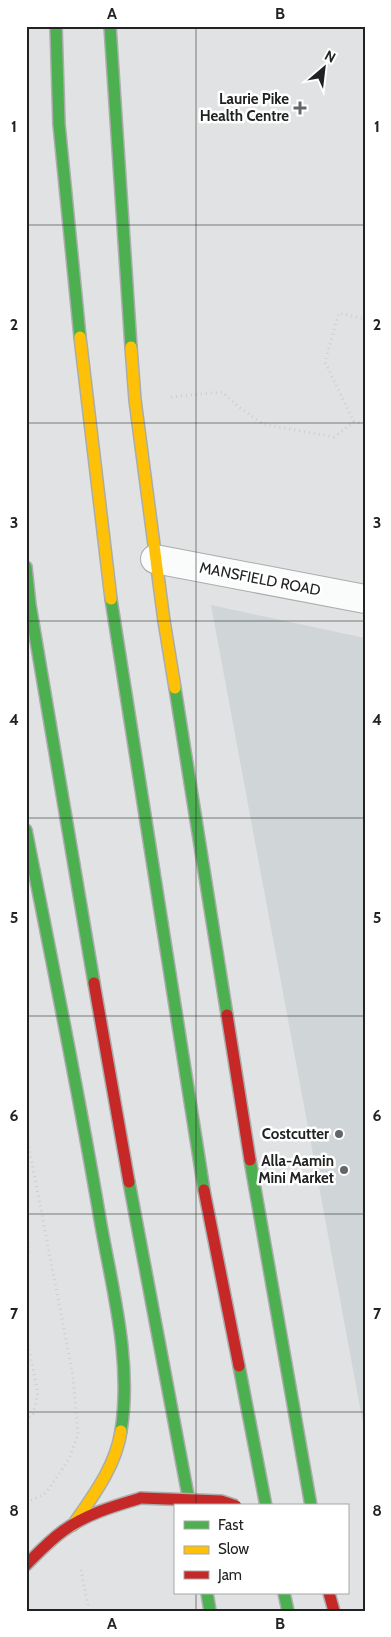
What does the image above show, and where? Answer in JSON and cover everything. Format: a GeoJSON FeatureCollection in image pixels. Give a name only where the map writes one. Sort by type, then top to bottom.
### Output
{"type":"FeatureCollection","features":[{"type":"Feature","properties":{"kind":"main road"},"geometry":{"type":"LineString","coordinates":[[56,26],[59,124],[84,375],[110,591],[200,1169],[266,1504]]}},
{"type":"Feature","properties":{"kind":"main road"},"geometry":{"type":"LineString","coordinates":[[110,26],[135,400],[155,559],[258,1211],[311,1504]]}},
{"type":"Feature","properties":{"kind":"main road"},"geometry":{"type":"LineString","coordinates":[[26,567],[30,605],[90,967],[190,1504]]}},
{"type":"Feature","properties":{"kind":"main road"},"geometry":{"type":"LineString","coordinates":[[26,830],[90,1154],[124,1359],[125,1404],[120,1439],[111,1464],[74,1525]]}},
{"type":"Feature","properties":{"kind":"main road"},"geometry":{"type":"LineString","coordinates":[[26,1565],[55,1537],[74,1525],[104,1510],[141,1498],[221,1501],[230,1504]]}},
{"type":"Feature","properties":{"kind":"main road"},"geometry":{"type":"LineString","coordinates":[[36,1538],[55,1537]]}},
{"type":"Feature","properties":{"kind":"main road"},"geometry":{"type":"LineString","coordinates":[[207,1594],[210,1611]]}},
{"type":"Feature","properties":{"kind":"main road"},"geometry":{"type":"LineString","coordinates":[[284,1594],[288,1611]]}},
{"type":"Feature","properties":{"kind":"main road"},"geometry":{"type":"LineString","coordinates":[[329,1594],[334,1611]]}},
{"type":"Feature","properties":{"kind":"street","name":"MANSFIELD ROAD"},"geometry":{"type":"LineString","coordinates":[[155,559],[365,599]]}},
{"type":"Feature","properties":{"kind":"path"},"geometry":{"type":"LineString","coordinates":[[354,422],[325,362],[339,313],[365,319]]}},
{"type":"Feature","properties":{"kind":"path"},"geometry":{"type":"LineString","coordinates":[[135,400],[222,392],[263,424],[334,437],[354,422],[365,423]]}},
{"type":"Feature","properties":{"kind":"path"},"geometry":{"type":"LineString","coordinates":[[26,1132],[72,1376],[78,1434],[69,1459],[46,1493],[26,1503]]}},
{"type":"Feature","properties":{"kind":"path"},"geometry":{"type":"LineString","coordinates":[[26,1227],[30,1251],[26,1263]]}},
{"type":"Feature","properties":{"kind":"path"},"geometry":{"type":"LineString","coordinates":[[26,1335],[38,1393],[33,1414],[26,1420]]}},
{"type":"Feature","properties":{"kind":"path"},"geometry":{"type":"LineString","coordinates":[[81,1570],[90,1611]]}},
{"type":"Feature","properties":{"kind":"shaded area"},"geometry":{"type":"Polygon","coordinates":[[[211,605],[365,638],[365,1434],[211,605]]]}},
{"type":"Feature","properties":{"kind":"traffic: fast"},"geometry":{"type":"LineString","coordinates":[[56,26],[59,124],[80,337]]}},
{"type":"Feature","properties":{"kind":"traffic: fast"},"geometry":{"type":"LineString","coordinates":[[110,26],[131,347]]}},
{"type":"Feature","properties":{"kind":"traffic: fast"},"geometry":{"type":"LineString","coordinates":[[26,567],[30,605],[94,983]]}},
{"type":"Feature","properties":{"kind":"traffic: fast"},"geometry":{"type":"LineString","coordinates":[[111,599],[204,1190]]}},
{"type":"Feature","properties":{"kind":"traffic: fast"},"geometry":{"type":"LineString","coordinates":[[175,688],[227,1015]]}},
{"type":"Feature","properties":{"kind":"traffic: fast"},"geometry":{"type":"LineString","coordinates":[[26,830],[116,1301],[123,1353],[124,1405],[121,1431]]}},
{"type":"Feature","properties":{"kind":"traffic: fast"},"geometry":{"type":"LineString","coordinates":[[250,1160],[311,1504]]}},
{"type":"Feature","properties":{"kind":"traffic: fast"},"geometry":{"type":"LineString","coordinates":[[129,1182],[190,1504]]}},
{"type":"Feature","properties":{"kind":"traffic: fast"},"geometry":{"type":"LineString","coordinates":[[239,1366],[266,1504]]}},
{"type":"Feature","properties":{"kind":"traffic: fast"},"geometry":{"type":"LineString","coordinates":[[207,1594],[210,1611]]}},
{"type":"Feature","properties":{"kind":"traffic: fast"},"geometry":{"type":"LineString","coordinates":[[284,1594],[288,1611]]}},
{"type":"Feature","properties":{"kind":"traffic: slow"},"geometry":{"type":"LineString","coordinates":[[80,337],[111,599]]}},
{"type":"Feature","properties":{"kind":"traffic: slow"},"geometry":{"type":"LineString","coordinates":[[131,347],[135,400],[164,621],[175,688]]}},
{"type":"Feature","properties":{"kind":"traffic: slow"},"geometry":{"type":"LineString","coordinates":[[73,1525],[103,1480],[114,1456],[121,1431]]}},
{"type":"Feature","properties":{"kind":"traffic: jam"},"geometry":{"type":"LineString","coordinates":[[94,983],[129,1182]]}},
{"type":"Feature","properties":{"kind":"traffic: jam"},"geometry":{"type":"LineString","coordinates":[[227,1015],[250,1160]]}},
{"type":"Feature","properties":{"kind":"traffic: jam"},"geometry":{"type":"LineString","coordinates":[[204,1190],[239,1366]]}},
{"type":"Feature","properties":{"kind":"traffic: jam"},"geometry":{"type":"LineString","coordinates":[[26,1565],[53,1539],[72,1525],[100,1511],[141,1498]]}},
{"type":"Feature","properties":{"kind":"traffic: jam"},"geometry":{"type":"LineString","coordinates":[[141,1498],[221,1501],[230,1504]]}},
{"type":"Feature","properties":{"kind":"traffic: jam"},"geometry":{"type":"LineString","coordinates":[[329,1594],[334,1611]]}},
{"type":"Feature","properties":{"kind":"place","name":"Laurie Pike Health Centre"},"geometry":{"type":"Point","coordinates":[300,108]}},
{"type":"Feature","properties":{"kind":"place","name":"Costcutter"},"geometry":{"type":"Point","coordinates":[339,1134]}},
{"type":"Feature","properties":{"kind":"place","name":"Alla-Aamin Mini Market"},"geometry":{"type":"Point","coordinates":[344,1170]}}]}
